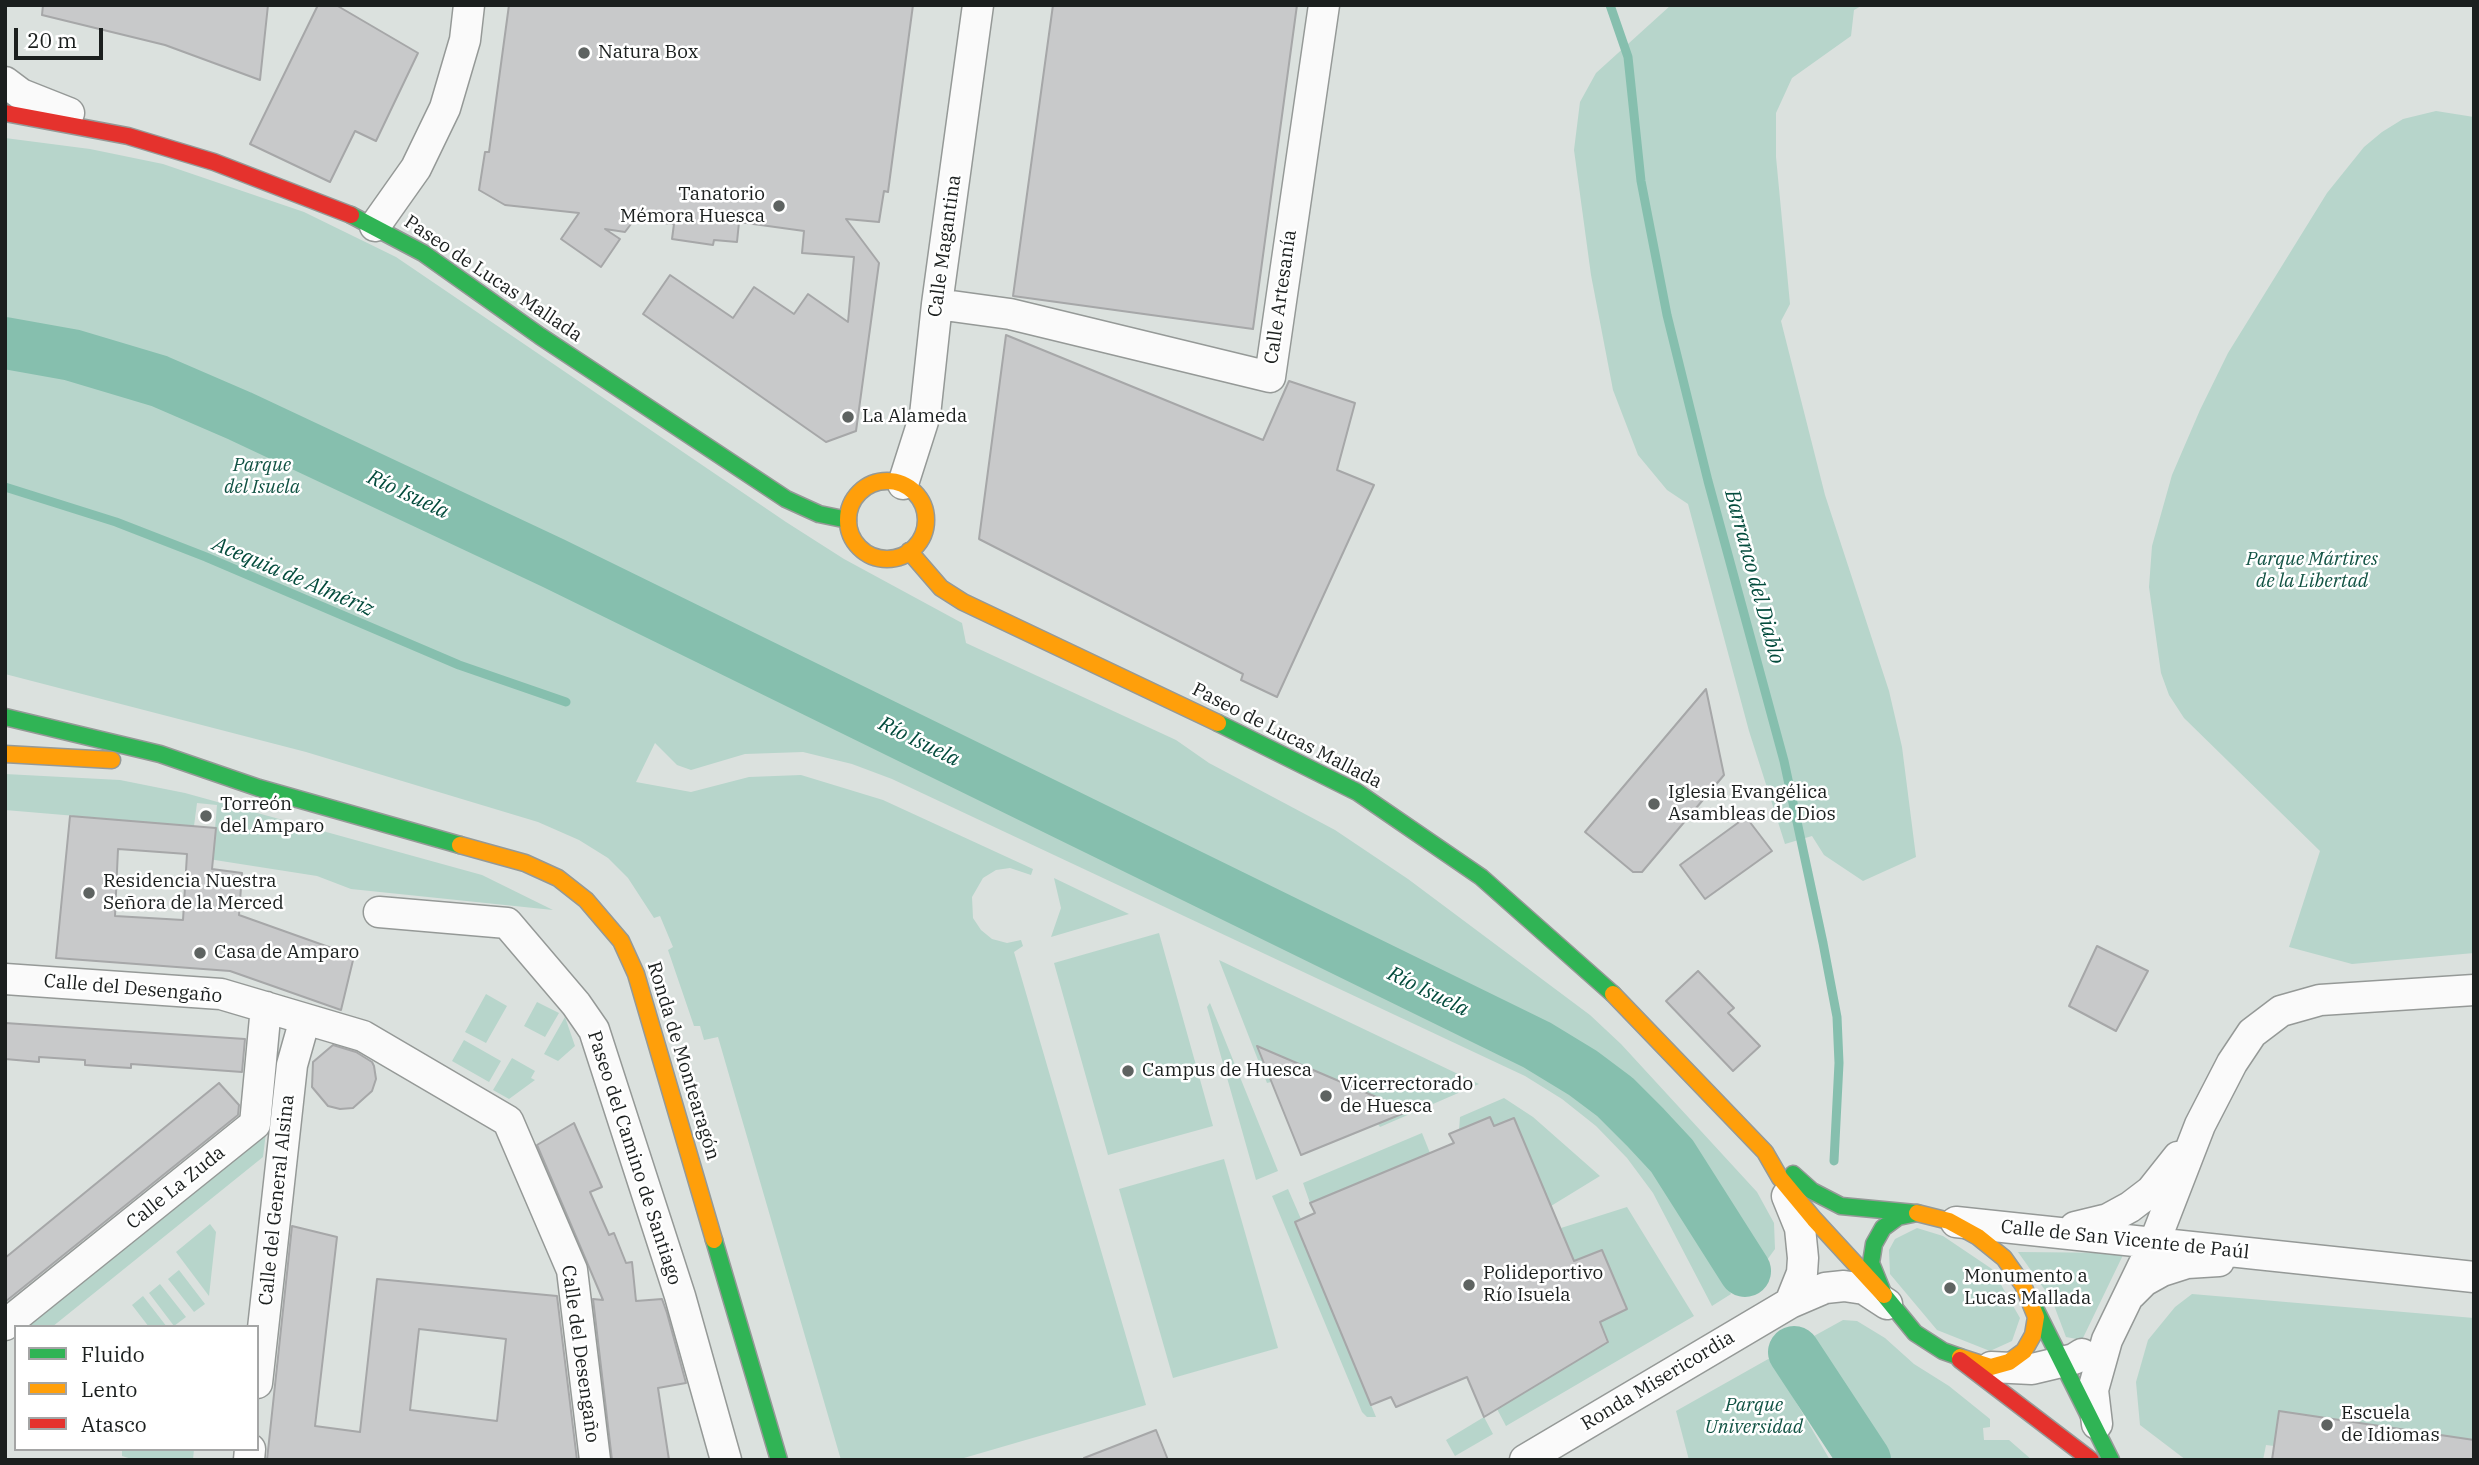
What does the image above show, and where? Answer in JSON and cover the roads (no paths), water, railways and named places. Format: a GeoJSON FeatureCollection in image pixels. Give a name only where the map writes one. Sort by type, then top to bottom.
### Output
{"type":"FeatureCollection","features":[{"type":"Feature","properties":{"kind":"main road","name":"Paseo de Lucas Mallada"},"geometry":{"type":"LineString","coordinates":[[5,113],[128,136],[214,162],[375,226],[423,253],[540,337],[786,499],[819,514],[848,520]]}},
{"type":"Feature","properties":{"kind":"main road"},"geometry":{"type":"LineString","coordinates":[[881,481],[903,484],[917,495],[925,511],[925,529],[909,551],[892,558],[871,555],[855,541],[848,520],[854,499],[861,491],[881,481]]}},
{"type":"Feature","properties":{"kind":"main road","name":"Paseo de Lucas Mallada"},"geometry":{"type":"LineString","coordinates":[[909,551],[941,588],[963,601],[1286,755],[1357,792],[1441,847],[1481,877],[1622,1002],[1765,1152],[1812,1191],[1841,1206],[1908,1215]]}},
{"type":"Feature","properties":{"kind":"main road","name":"Ronda de Montearagón"},"geometry":{"type":"LineString","coordinates":[[5,717],[160,754],[259,788]]}},
{"type":"Feature","properties":{"kind":"main road","name":"Ronda de Montearagón"},"geometry":{"type":"LineString","coordinates":[[5,754],[158,765],[259,788],[525,863],[572,888],[611,926],[629,957],[642,993],[779,1460]]}},
{"type":"Feature","properties":{"kind":"main road","name":"Paseo de Lucas Mallada"},"geometry":{"type":"LineString","coordinates":[[1765,1152],[1780,1178],[1888,1302]]}},
{"type":"Feature","properties":{"kind":"main road"},"geometry":{"type":"LineString","coordinates":[[1908,1215],[1949,1221],[1978,1237],[2004,1258],[2031,1301],[2063,1362],[2101,1453],[1922,1338],[1888,1302],[1871,1263],[1874,1244],[1883,1228],[1908,1215]]}},
{"type":"Feature","properties":{"kind":"main road"},"geometry":{"type":"LineString","coordinates":[[1958,1359],[1991,1367],[2009,1362],[2024,1351],[2033,1335],[2036,1317],[2031,1301]]}},
{"type":"Feature","properties":{"kind":"street"},"geometry":{"type":"LineString","coordinates":[[375,226],[416,168],[445,108],[465,40],[469,5]]}},
{"type":"Feature","properties":{"kind":"street","name":"Calle Magantina"},"geometry":{"type":"LineString","coordinates":[[903,484],[925,415],[937,304],[978,5]]}},
{"type":"Feature","properties":{"kind":"street","name":"Calle Artesanía"},"geometry":{"type":"LineString","coordinates":[[937,304],[1010,314],[1270,377],[1324,5]]}},
{"type":"Feature","properties":{"kind":"street"},"geometry":{"type":"LineString","coordinates":[[5,82],[21,94],[128,136]]}},
{"type":"Feature","properties":{"kind":"street","name":"Paseo del Camino de Santiago"},"geometry":{"type":"LineString","coordinates":[[379,912],[507,923],[576,1004],[594,1030],[680,1296],[726,1460]]}},
{"type":"Feature","properties":{"kind":"street","name":"Calle del Desengaño"},"geometry":{"type":"LineString","coordinates":[[5,979],[221,994],[363,1036],[508,1121],[572,1270],[595,1460]]}},
{"type":"Feature","properties":{"kind":"street"},"geometry":{"type":"LineString","coordinates":[[2101,1453],[2093,1390],[2098,1365],[2123,1303],[2155,1241],[2200,1125],[2232,1063],[2252,1033],[2281,1012],[2320,1000],[2474,990]]}},
{"type":"Feature","properties":{"kind":"street","name":"Calle La Zuda"},"geometry":{"type":"LineString","coordinates":[[5,1325],[255,1124],[266,1007]]}},
{"type":"Feature","properties":{"kind":"street","name":"Calle del General Alsina"},"geometry":{"type":"LineString","coordinates":[[259,1365],[292,1065],[305,1019]]}},
{"type":"Feature","properties":{"kind":"street"},"geometry":{"type":"LineString","coordinates":[[2026,1231],[2073,1227],[2108,1219],[2130,1207],[2158,1183],[2200,1125]]}},
{"type":"Feature","properties":{"kind":"street"},"geometry":{"type":"LineString","coordinates":[[1780,1178],[1800,1228],[1803,1245],[1802,1273],[1790,1303]]}},
{"type":"Feature","properties":{"kind":"street","name":"Ronda Misericordia"},"geometry":{"type":"LineString","coordinates":[[1790,1303],[1873,1229],[1908,1215]]}},
{"type":"Feature","properties":{"kind":"street","name":"Calle de San Vicente de Paúl"},"geometry":{"type":"LineString","coordinates":[[1949,1221],[2026,1231],[2155,1241],[2302,1261],[2474,1277]]}},
{"type":"Feature","properties":{"kind":"street","name":"Calle de San Vicente de Paúl"},"geometry":{"type":"LineString","coordinates":[[1991,1367],[2032,1369],[2074,1359],[2095,1341],[2123,1303],[2144,1282],[2187,1263],[2302,1261]]}},
{"type":"Feature","properties":{"kind":"street","name":"Ronda Misericordia"},"geometry":{"type":"LineString","coordinates":[[1525,1460],[1790,1303],[1825,1288],[1844,1286],[1864,1289],[1888,1302]]}},
{"type":"Feature","properties":{"kind":"waterway","name":"Barranco del Diablo"},"geometry":{"type":"LineString","coordinates":[[1610,5],[1628,57],[1641,181],[1667,315],[1708,481],[1784,761],[1823,943],[1837,1017],[1839,1063],[1834,1161]]}},
{"type":"Feature","properties":{"kind":"waterway","name":"Río Isuela"},"geometry":{"type":"LineString","coordinates":[[5,343],[72,355],[159,381],[240,416],[553,563],[1537,1045],[1583,1073],[1615,1097],[1672,1156],[1745,1271]]}},
{"type":"Feature","properties":{"kind":"waterway","name":"Acequia de Almériz"},"geometry":{"type":"LineString","coordinates":[[5,487],[116,522],[206,557],[459,665],[566,702]]}},
{"type":"Feature","properties":{"kind":"waterway","name":"Río Isuela"},"geometry":{"type":"LineString","coordinates":[[1794,1352],[1865,1460]]}},
{"type":"Feature","properties":{"kind":"place","name":"Natura Box"},"geometry":{"type":"Point","coordinates":[584,53]}},
{"type":"Feature","properties":{"kind":"place","name":"Tanatorio Mémora Huesca"},"geometry":{"type":"Point","coordinates":[779,206]}},
{"type":"Feature","properties":{"kind":"place","name":"La Alameda"},"geometry":{"type":"Point","coordinates":[848,417]}},
{"type":"Feature","properties":{"kind":"place","name":"Iglesia Evangélica Asambleas de Dios"},"geometry":{"type":"Point","coordinates":[1654,804]}},
{"type":"Feature","properties":{"kind":"place","name":"Torreón del Amparo"},"geometry":{"type":"Point","coordinates":[206,816]}},
{"type":"Feature","properties":{"kind":"place","name":"Residencia Nuestra Señora de la Merced"},"geometry":{"type":"Point","coordinates":[89,893]}},
{"type":"Feature","properties":{"kind":"place","name":"Casa de Amparo"},"geometry":{"type":"Point","coordinates":[200,953]}},
{"type":"Feature","properties":{"kind":"place","name":"Campus de Huesca"},"geometry":{"type":"Point","coordinates":[1128,1071]}},
{"type":"Feature","properties":{"kind":"place","name":"Vicerrectorado de Huesca"},"geometry":{"type":"Point","coordinates":[1326,1096]}},
{"type":"Feature","properties":{"kind":"place","name":"Polideportivo Río Isuela"},"geometry":{"type":"Point","coordinates":[1469,1285]}},
{"type":"Feature","properties":{"kind":"place","name":"Monumento a Lucas Mallada"},"geometry":{"type":"Point","coordinates":[1950,1288]}},
{"type":"Feature","properties":{"kind":"place","name":"Escuela de Idiomas"},"geometry":{"type":"Point","coordinates":[2327,1425]}},
{"type":"Feature","properties":{"kind":"park label","name":"Parque del Isuela"},"geometry":{"type":"Point","coordinates":[262,477]}},
{"type":"Feature","properties":{"kind":"park label","name":"Parque Mártires de la Libertad"},"geometry":{"type":"Point","coordinates":[2312,571]}},
{"type":"Feature","properties":{"kind":"park label","name":"Parque Universidad"},"geometry":{"type":"Point","coordinates":[1754,1417]}}]}
